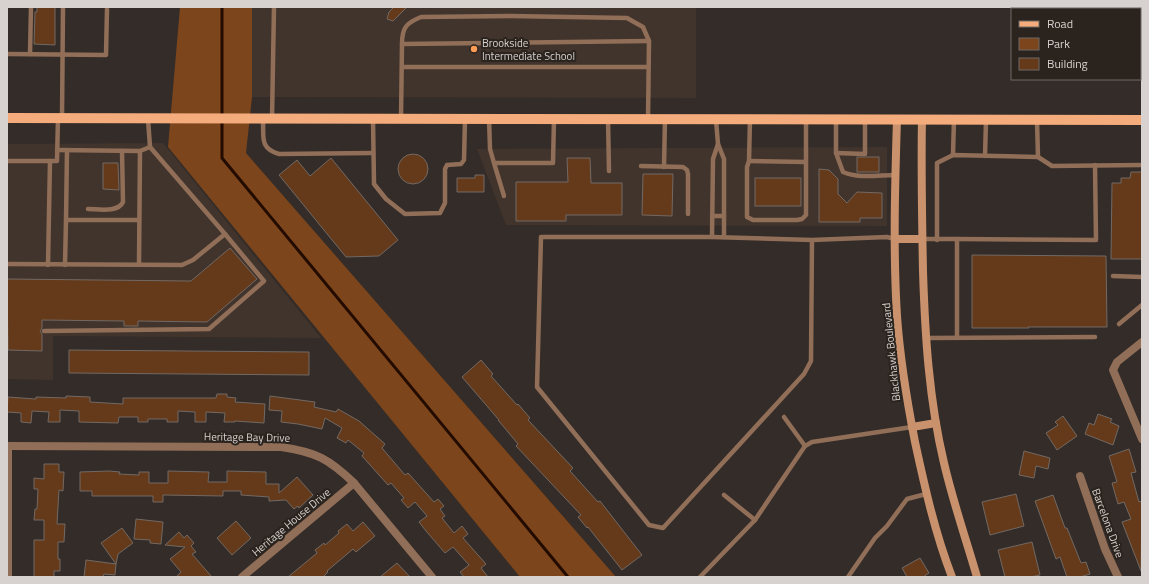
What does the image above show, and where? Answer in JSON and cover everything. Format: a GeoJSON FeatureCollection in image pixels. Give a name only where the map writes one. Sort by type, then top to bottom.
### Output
{"type":"FeatureCollection","features":[{"type":"Feature","properties":{"kind":"main road"},"geometry":{"type":"LineString","coordinates":[[7,118],[1142,120]]}},
{"type":"Feature","properties":{"kind":"main road","name":"Blackhawk Boulevard"},"geometry":{"type":"LineString","coordinates":[[897,119],[895,239],[897,317],[903,378],[926,494],[941,549],[952,577]]}},
{"type":"Feature","properties":{"kind":"main road"},"geometry":{"type":"LineString","coordinates":[[922,119],[922,239],[925,338],[936,422],[944,464],[977,577]]}},
{"type":"Feature","properties":{"kind":"main road"},"geometry":{"type":"LineString","coordinates":[[895,239],[922,239]]}},
{"type":"Feature","properties":{"kind":"main road"},"geometry":{"type":"LineString","coordinates":[[912,427],[936,422]]}},
{"type":"Feature","properties":{"kind":"street"},"geometry":{"type":"LineString","coordinates":[[1142,342],[1117,362],[1112,370],[1142,440]]}},
{"type":"Feature","properties":{"kind":"street"},"geometry":{"type":"LineString","coordinates":[[8,446],[8,577]]}},
{"type":"Feature","properties":{"kind":"street","name":"Heritage Bay Drive"},"geometry":{"type":"LineString","coordinates":[[8,446],[281,447],[302,450],[314,454],[340,469],[354,483],[432,577]]}},
{"type":"Feature","properties":{"kind":"street","name":"Barcelona Drive"},"geometry":{"type":"LineString","coordinates":[[1080,476],[1105,549],[1118,577]]}},
{"type":"Feature","properties":{"kind":"street","name":"Heritage House Drive"},"geometry":{"type":"LineString","coordinates":[[242,577],[354,483]]}},
{"type":"Feature","properties":{"kind":"lane"},"geometry":{"type":"LineString","coordinates":[[30,54],[31,7]]}},
{"type":"Feature","properties":{"kind":"lane"},"geometry":{"type":"LineString","coordinates":[[7,161],[57,161],[60,118],[63,7]]}},
{"type":"Feature","properties":{"kind":"lane"},"geometry":{"type":"LineString","coordinates":[[274,7],[264,145],[270,152],[279,154],[374,153]]}},
{"type":"Feature","properties":{"kind":"lane"},"geometry":{"type":"LineString","coordinates":[[7,54],[106,54],[106,9]]}},
{"type":"Feature","properties":{"kind":"lane"},"geometry":{"type":"LineString","coordinates":[[402,119],[402,36],[404,28],[412,20],[421,17],[511,16],[627,18],[643,28],[649,41],[648,119]]}},
{"type":"Feature","properties":{"kind":"lane"},"geometry":{"type":"LineString","coordinates":[[402,44],[649,41]]}},
{"type":"Feature","properties":{"kind":"lane"},"geometry":{"type":"LineString","coordinates":[[402,66],[648,67]]}},
{"type":"Feature","properties":{"kind":"lane"},"geometry":{"type":"LineString","coordinates":[[44,331],[209,329],[264,281],[150,147],[148,119]]}},
{"type":"Feature","properties":{"kind":"lane"},"geometry":{"type":"LineString","coordinates":[[373,119],[374,184],[386,199],[405,214],[440,213],[445,203],[445,169],[447,165],[460,164],[464,160],[465,119]]}},
{"type":"Feature","properties":{"kind":"lane"},"geometry":{"type":"LineString","coordinates":[[490,119],[490,149],[504,196]]}},
{"type":"Feature","properties":{"kind":"lane"},"geometry":{"type":"LineString","coordinates":[[494,163],[553,163],[554,119]]}},
{"type":"Feature","properties":{"kind":"lane"},"geometry":{"type":"LineString","coordinates":[[608,119],[609,171]]}},
{"type":"Feature","properties":{"kind":"lane"},"geometry":{"type":"LineString","coordinates":[[664,167],[665,119]]}},
{"type":"Feature","properties":{"kind":"lane"},"geometry":{"type":"LineString","coordinates":[[716,119],[718,144],[724,159],[724,237]]}},
{"type":"Feature","properties":{"kind":"lane"},"geometry":{"type":"LineString","coordinates":[[750,119],[747,217],[753,220],[797,220],[802,219],[806,213],[806,119]]}},
{"type":"Feature","properties":{"kind":"lane"},"geometry":{"type":"LineString","coordinates":[[836,119],[836,153],[843,172],[849,175],[896,175]]}},
{"type":"Feature","properties":{"kind":"lane"},"geometry":{"type":"LineString","coordinates":[[836,153],[865,154],[865,119]]}},
{"type":"Feature","properties":{"kind":"lane"},"geometry":{"type":"LineString","coordinates":[[953,155],[954,119]]}},
{"type":"Feature","properties":{"kind":"lane"},"geometry":{"type":"LineString","coordinates":[[986,120],[986,156]]}},
{"type":"Feature","properties":{"kind":"lane"},"geometry":{"type":"LineString","coordinates":[[1037,120],[1038,157]]}},
{"type":"Feature","properties":{"kind":"lane"},"geometry":{"type":"LineString","coordinates":[[712,237],[713,159],[718,144]]}},
{"type":"Feature","properties":{"kind":"lane"},"geometry":{"type":"LineString","coordinates":[[57,150],[140,151],[150,147]]}},
{"type":"Feature","properties":{"kind":"lane"},"geometry":{"type":"LineString","coordinates":[[65,265],[67,150]]}},
{"type":"Feature","properties":{"kind":"lane"},"geometry":{"type":"LineString","coordinates":[[88,209],[117,209],[121,206],[122,151]]}},
{"type":"Feature","properties":{"kind":"lane"},"geometry":{"type":"LineString","coordinates":[[139,264],[140,151]]}},
{"type":"Feature","properties":{"kind":"lane"},"geometry":{"type":"LineString","coordinates":[[937,240],[937,163],[953,155],[1038,157],[1052,166],[1142,165]]}},
{"type":"Feature","properties":{"kind":"lane"},"geometry":{"type":"LineString","coordinates":[[48,265],[50,161]]}},
{"type":"Feature","properties":{"kind":"lane"},"geometry":{"type":"LineString","coordinates":[[749,161],[806,162]]}},
{"type":"Feature","properties":{"kind":"lane"},"geometry":{"type":"LineString","coordinates":[[641,166],[683,167],[687,170],[688,214]]}},
{"type":"Feature","properties":{"kind":"lane"},"geometry":{"type":"LineString","coordinates":[[922,239],[1096,240],[1095,166]]}},
{"type":"Feature","properties":{"kind":"lane"},"geometry":{"type":"LineString","coordinates":[[712,216],[724,216]]}},
{"type":"Feature","properties":{"kind":"lane"},"geometry":{"type":"LineString","coordinates":[[66,220],[139,220]]}},
{"type":"Feature","properties":{"kind":"lane"},"geometry":{"type":"LineString","coordinates":[[7,264],[182,265],[192,260],[225,234]]}},
{"type":"Feature","properties":{"kind":"lane"},"geometry":{"type":"LineString","coordinates":[[812,240],[811,361],[804,374],[663,528],[649,526],[538,387],[541,237],[724,237],[812,240],[887,237],[895,239]]}},
{"type":"Feature","properties":{"kind":"lane"},"geometry":{"type":"LineString","coordinates":[[957,240],[957,338]]}},
{"type":"Feature","properties":{"kind":"lane"},"geometry":{"type":"LineString","coordinates":[[1113,276],[1142,277]]}},
{"type":"Feature","properties":{"kind":"lane"},"geometry":{"type":"LineString","coordinates":[[1119,324],[1142,305]]}},
{"type":"Feature","properties":{"kind":"lane"},"geometry":{"type":"LineString","coordinates":[[925,338],[1095,337]]}},
{"type":"Feature","properties":{"kind":"lane"},"geometry":{"type":"LineString","coordinates":[[784,417],[805,446]]}},
{"type":"Feature","properties":{"kind":"lane"},"geometry":{"type":"LineString","coordinates":[[700,577],[755,520],[805,446],[812,442],[912,427]]}},
{"type":"Feature","properties":{"kind":"lane"},"geometry":{"type":"LineString","coordinates":[[848,577],[875,538],[887,526],[907,499],[926,494]]}},
{"type":"Feature","properties":{"kind":"lane"},"geometry":{"type":"LineString","coordinates":[[724,495],[755,520]]}},
{"type":"Feature","properties":{"kind":"shaded area","name":"Brookside Intermediate School"},"geometry":{"type":"Polygon","coordinates":[[[252,7],[696,7],[696,98],[252,97],[252,7]]]}},
{"type":"Feature","properties":{"kind":"shaded area"},"geometry":{"type":"Polygon","coordinates":[[[163,143],[321,338],[53,336],[53,380],[7,379],[7,144],[163,143]]]}},
{"type":"Feature","properties":{"kind":"shaded area"},"geometry":{"type":"Polygon","coordinates":[[[887,147],[887,226],[506,225],[477,149],[887,147]]]}},
{"type":"Feature","properties":{"kind":"green space"},"geometry":{"type":"Polygon","coordinates":[[[180,7],[252,7],[252,97],[246,153],[616,577],[520,577],[168,147],[180,7]]]}},
{"type":"Feature","properties":{"kind":"building"},"geometry":{"type":"Polygon","coordinates":[[[37,7],[55,7],[55,45],[34,44],[35,12],[37,12],[37,7]]]}},
{"type":"Feature","properties":{"kind":"building"},"geometry":{"type":"Polygon","coordinates":[[[394,7],[407,7],[393,21],[387,19],[389,12],[394,7]]]}},
{"type":"Feature","properties":{"kind":"building"},"geometry":{"type":"Polygon","coordinates":[[[413,154],[423,159],[428,169],[423,179],[413,184],[403,179],[398,169],[403,159],[413,154]]]}},
{"type":"Feature","properties":{"kind":"building"},"geometry":{"type":"Polygon","coordinates":[[[857,157],[879,157],[879,172],[857,172],[857,157]]]}},
{"type":"Feature","properties":{"kind":"building"},"geometry":{"type":"Polygon","coordinates":[[[331,158],[398,240],[379,256],[346,257],[279,175],[297,160],[310,176],[331,158]]]}},
{"type":"Feature","properties":{"kind":"building"},"geometry":{"type":"Polygon","coordinates":[[[567,158],[590,158],[591,183],[622,183],[622,215],[566,215],[566,221],[516,221],[516,182],[568,182],[567,158]]]}},
{"type":"Feature","properties":{"kind":"building"},"geometry":{"type":"Polygon","coordinates":[[[103,163],[118,163],[119,190],[103,189],[103,163]]]}},
{"type":"Feature","properties":{"kind":"building"},"geometry":{"type":"Polygon","coordinates":[[[819,169],[829,170],[838,179],[838,194],[847,203],[857,192],[882,193],[882,218],[860,218],[860,222],[819,222],[819,169]]]}},
{"type":"Feature","properties":{"kind":"building"},"geometry":{"type":"Polygon","coordinates":[[[1131,172],[1142,172],[1142,259],[1111,259],[1112,183],[1121,183],[1121,178],[1130,178],[1131,172]]]}},
{"type":"Feature","properties":{"kind":"building"},"geometry":{"type":"Polygon","coordinates":[[[643,174],[673,174],[672,216],[642,215],[643,174]]]}},
{"type":"Feature","properties":{"kind":"building"},"geometry":{"type":"Polygon","coordinates":[[[475,175],[484,175],[484,192],[457,192],[457,178],[475,178],[475,175]]]}},
{"type":"Feature","properties":{"kind":"building"},"geometry":{"type":"Polygon","coordinates":[[[755,178],[801,178],[801,206],[755,206],[755,178]]]}},
{"type":"Feature","properties":{"kind":"building"},"geometry":{"type":"Polygon","coordinates":[[[230,248],[257,279],[207,322],[138,321],[138,326],[124,326],[124,321],[42,320],[42,328],[40,331],[42,334],[42,351],[8,350],[7,279],[191,281],[230,248]]]}},
{"type":"Feature","properties":{"kind":"building"},"geometry":{"type":"Polygon","coordinates":[[[972,255],[1106,256],[1107,327],[972,328],[972,255]]]}},
{"type":"Feature","properties":{"kind":"building"},"geometry":{"type":"Polygon","coordinates":[[[69,350],[309,352],[309,375],[69,373],[69,350]]]}},
{"type":"Feature","properties":{"kind":"building"},"geometry":{"type":"Polygon","coordinates":[[[481,360],[493,374],[491,376],[530,418],[528,420],[573,468],[570,471],[598,502],[600,501],[642,555],[622,570],[588,527],[587,528],[578,517],[581,515],[516,446],[518,444],[462,377],[481,360]]]}},
{"type":"Feature","properties":{"kind":"building"},"geometry":{"type":"Polygon","coordinates":[[[217,394],[227,394],[227,397],[236,398],[235,402],[265,404],[264,423],[235,421],[224,422],[225,413],[206,412],[206,422],[195,422],[195,412],[178,411],[178,422],[167,422],[167,419],[148,419],[148,422],[138,422],[138,417],[119,417],[118,423],[79,422],[79,411],[60,410],[60,422],[48,422],[49,412],[32,411],[31,423],[21,422],[21,413],[7,412],[8,397],[36,399],[36,397],[90,397],[90,402],[123,404],[123,398],[216,398],[217,394]]]}},
{"type":"Feature","properties":{"kind":"building"},"geometry":{"type":"Polygon","coordinates":[[[270,396],[315,402],[314,407],[336,412],[338,409],[359,421],[385,444],[382,448],[405,475],[408,473],[434,502],[438,499],[444,506],[440,509],[445,516],[442,518],[454,533],[462,526],[468,534],[463,538],[486,564],[481,568],[488,577],[464,577],[460,572],[469,565],[453,547],[445,553],[419,522],[427,516],[415,502],[408,508],[401,500],[404,498],[391,483],[388,485],[362,456],[364,453],[348,440],[346,443],[337,438],[342,428],[325,418],[322,429],[281,422],[282,411],[269,410],[270,396]]]}},
{"type":"Feature","properties":{"kind":"building"},"geometry":{"type":"Polygon","coordinates":[[[1098,414],[1112,419],[1110,422],[1119,426],[1113,445],[1085,434],[1089,423],[1094,425],[1098,414]]]}},
{"type":"Feature","properties":{"kind":"building"},"geometry":{"type":"Polygon","coordinates":[[[1063,416],[1077,436],[1057,450],[1046,433],[1058,425],[1055,422],[1063,416]]]}},
{"type":"Feature","properties":{"kind":"building"},"geometry":{"type":"Polygon","coordinates":[[[1129,449],[1136,472],[1131,473],[1139,502],[1142,501],[1141,571],[1122,522],[1131,519],[1124,502],[1118,504],[1112,483],[1117,482],[1109,456],[1129,449]]]}},
{"type":"Feature","properties":{"kind":"building"},"geometry":{"type":"Polygon","coordinates":[[[1024,451],[1050,458],[1048,469],[1036,466],[1034,478],[1019,475],[1024,451]]]}},
{"type":"Feature","properties":{"kind":"building"},"geometry":{"type":"Polygon","coordinates":[[[44,464],[59,464],[59,472],[64,472],[63,491],[59,490],[57,524],[65,524],[64,542],[58,542],[60,571],[54,571],[54,577],[34,577],[34,540],[44,540],[44,520],[34,520],[35,509],[37,509],[38,489],[34,489],[34,478],[44,479],[44,464]]]}},
{"type":"Feature","properties":{"kind":"building"},"geometry":{"type":"Polygon","coordinates":[[[168,471],[209,472],[208,482],[227,482],[227,471],[266,472],[266,484],[279,484],[279,493],[297,477],[313,495],[299,508],[298,506],[294,509],[286,500],[269,501],[269,497],[241,495],[241,491],[223,491],[223,496],[163,495],[163,502],[153,502],[153,496],[92,496],[92,491],[80,491],[80,472],[120,472],[119,474],[139,475],[139,472],[149,472],[149,483],[168,483],[168,471]]]}},
{"type":"Feature","properties":{"kind":"building"},"geometry":{"type":"Polygon","coordinates":[[[1016,494],[1024,526],[990,535],[982,502],[1016,494]]]}},
{"type":"Feature","properties":{"kind":"building"},"geometry":{"type":"Polygon","coordinates":[[[1053,495],[1065,528],[1067,528],[1081,563],[1086,562],[1090,574],[1080,577],[1067,577],[1060,557],[1056,559],[1035,501],[1053,495]]]}},
{"type":"Feature","properties":{"kind":"building"},"geometry":{"type":"Polygon","coordinates":[[[136,519],[163,522],[161,544],[150,543],[150,540],[134,539],[136,519]]]}},
{"type":"Feature","properties":{"kind":"building"},"geometry":{"type":"Polygon","coordinates":[[[236,521],[251,538],[232,555],[217,538],[236,521]]]}},
{"type":"Feature","properties":{"kind":"building"},"geometry":{"type":"Polygon","coordinates":[[[363,522],[375,536],[356,552],[353,549],[327,571],[328,572],[323,577],[288,577],[317,553],[315,550],[324,543],[325,545],[347,524],[353,531],[363,522]]]}},
{"type":"Feature","properties":{"kind":"building"},"geometry":{"type":"Polygon","coordinates":[[[122,528],[133,543],[118,554],[116,564],[101,543],[122,528]]]}},
{"type":"Feature","properties":{"kind":"building"},"geometry":{"type":"Polygon","coordinates":[[[179,532],[184,538],[187,535],[194,543],[191,546],[196,552],[192,554],[212,577],[176,577],[181,572],[170,559],[185,547],[165,545],[179,532]]]}},
{"type":"Feature","properties":{"kind":"building"},"geometry":{"type":"Polygon","coordinates":[[[1032,542],[1040,575],[1030,577],[1005,577],[998,550],[1032,542]]]}},
{"type":"Feature","properties":{"kind":"building"},"geometry":{"type":"Polygon","coordinates":[[[920,558],[929,573],[923,577],[907,577],[902,568],[920,558]]]}},
{"type":"Feature","properties":{"kind":"building"},"geometry":{"type":"Polygon","coordinates":[[[86,560],[116,564],[115,575],[104,574],[103,577],[84,577],[86,560]]]}},
{"type":"Feature","properties":{"kind":"building"},"geometry":{"type":"Polygon","coordinates":[[[397,563],[410,577],[380,577],[397,563]]]}},
{"type":"Feature","properties":{"kind":"waterway"},"geometry":{"type":"LineString","coordinates":[[222,7],[222,158],[568,577]]}},
{"type":"Feature","properties":{"kind":"place","name":"Brookside Intermediate School"},"geometry":{"type":"Point","coordinates":[474,49]}}]}
